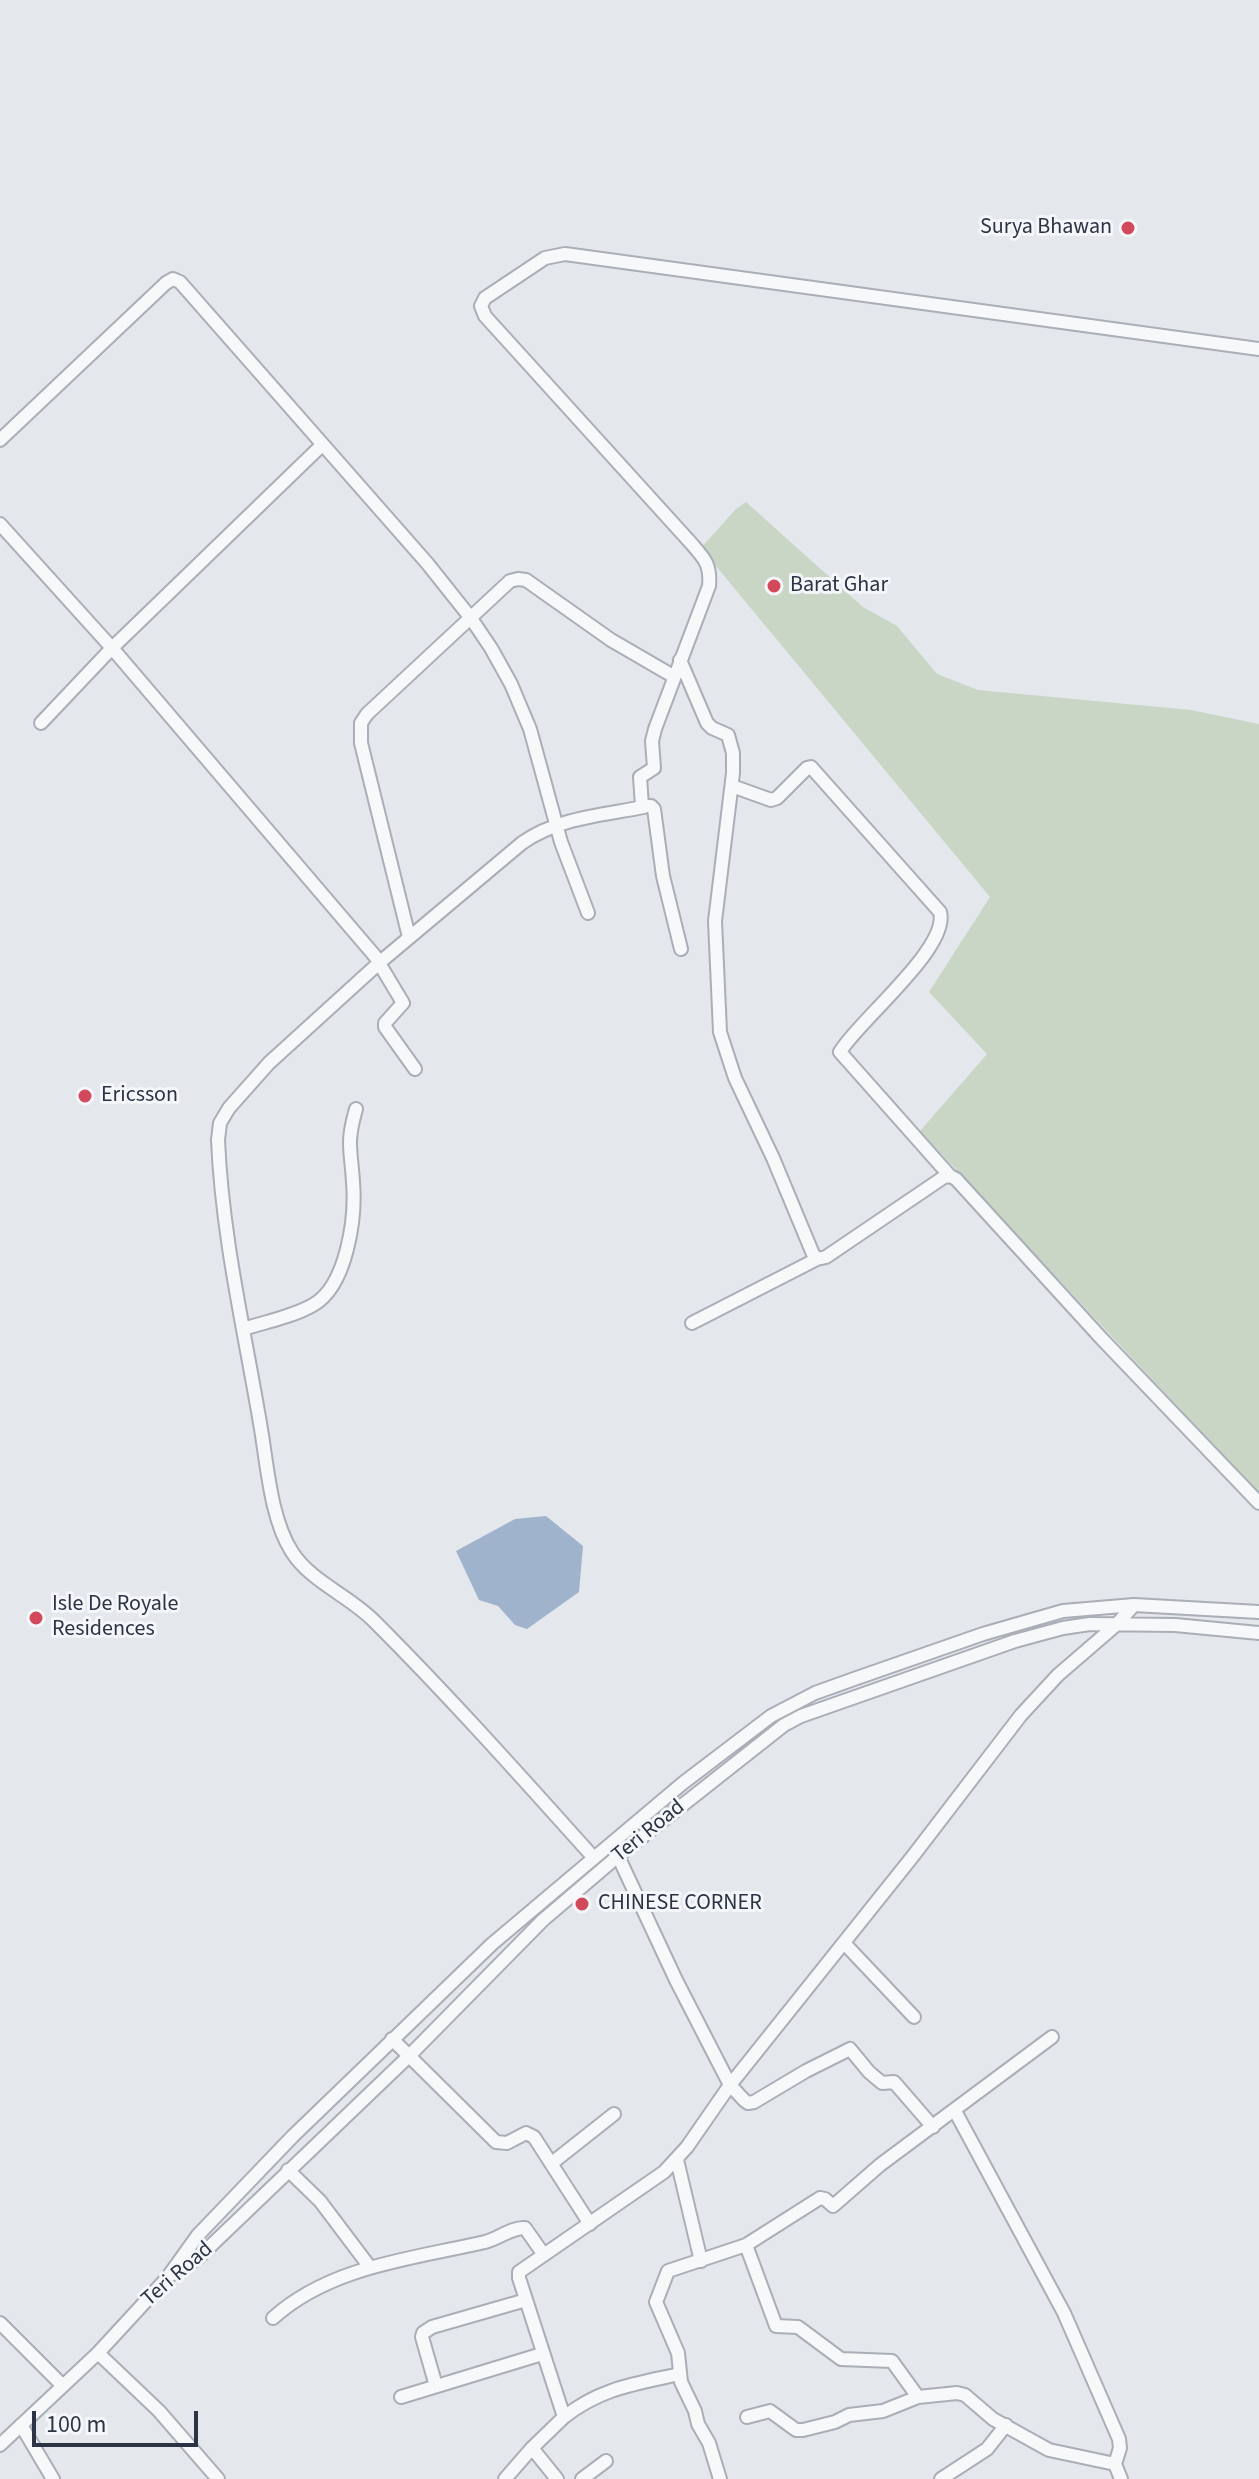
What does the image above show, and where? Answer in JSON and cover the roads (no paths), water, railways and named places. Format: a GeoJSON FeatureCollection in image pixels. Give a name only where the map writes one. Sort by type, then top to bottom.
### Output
{"type":"FeatureCollection","features":[{"type":"Feature","properties":{"kind":"street"},"geometry":{"type":"LineString","coordinates":[[644,807],[640,777],[654,768],[653,736],[709,586],[710,572],[704,558],[482,311],[485,298],[545,258],[565,254],[1259,349]]}},
{"type":"Feature","properties":{"kind":"street"},"geometry":{"type":"LineString","coordinates":[[0,440],[166,283],[173,279],[180,282],[427,563],[470,617],[503,668],[522,707],[561,842],[588,913]]}},
{"type":"Feature","properties":{"kind":"street"},"geometry":{"type":"LineString","coordinates":[[41,723],[112,648],[322,445]]}},
{"type":"Feature","properties":{"kind":"street"},"geometry":{"type":"LineString","coordinates":[[0,524],[112,648],[379,962],[403,1003],[384,1025],[415,1069]]}},
{"type":"Feature","properties":{"kind":"street"},"geometry":{"type":"LineString","coordinates":[[409,937],[364,755],[361,723],[367,714],[510,581],[518,579],[526,580],[602,634],[673,676]]}},
{"type":"Feature","properties":{"kind":"street"},"geometry":{"type":"LineString","coordinates":[[680,660],[707,723],[731,739],[733,753],[732,786],[715,921],[720,1032],[735,1078],[817,1259]]}},
{"type":"Feature","properties":{"kind":"street"},"geometry":{"type":"LineString","coordinates":[[732,786],[771,800],[811,767],[940,912],[941,921],[935,936],[911,973],[840,1052],[950,1176],[1259,1503]]}},
{"type":"Feature","properties":{"kind":"street"},"geometry":{"type":"LineString","coordinates":[[594,1858],[458,1707],[373,1619],[312,1574],[299,1563],[290,1549],[271,1488],[231,1266],[218,1140],[220,1123],[239,1095],[269,1063],[379,962],[534,834],[557,825],[651,806],[654,809],[663,876],[681,949]]}},
{"type":"Feature","properties":{"kind":"street"},"geometry":{"type":"LineString","coordinates":[[243,1329],[312,1305],[334,1282],[353,1217],[353,1179],[348,1143],[356,1109]]}},
{"type":"Feature","properties":{"kind":"street"},"geometry":{"type":"LineString","coordinates":[[692,1323],[826,1257],[944,1177],[950,1176]]}},
{"type":"Feature","properties":{"kind":"street"},"geometry":{"type":"LineString","coordinates":[[564,2417],[519,2272],[677,2160],[730,2085],[1039,1693],[1116,1625],[1134,1605]]}},
{"type":"Feature","properties":{"kind":"street"},"geometry":{"type":"LineString","coordinates":[[169,2276],[198,2235],[293,2136],[527,1913],[759,1723],[783,1708],[815,1693],[1044,1615],[1091,1607],[1134,1605],[1259,1612]]}},
{"type":"Feature","properties":{"kind":"street","name":"Teri Road"},"geometry":{"type":"LineString","coordinates":[[0,2445],[98,2353],[169,2276],[198,2258],[409,2056],[543,1920],[769,1736],[801,1716],[1038,1634],[1090,1624],[1175,1625],[1259,1633]]}},
{"type":"Feature","properties":{"kind":"street"},"geometry":{"type":"LineString","coordinates":[[634,1825],[644,1836]]}},
{"type":"Feature","properties":{"kind":"street"},"geometry":{"type":"LineString","coordinates":[[618,1856],[730,2085],[744,2100],[754,2102],[850,2049],[882,2083],[894,2082],[933,2127]]}},
{"type":"Feature","properties":{"kind":"street"},"geometry":{"type":"LineString","coordinates":[[844,1943],[914,2017]]}},
{"type":"Feature","properties":{"kind":"street"},"geometry":{"type":"LineString","coordinates":[[720,2479],[709,2443],[681,2382],[678,2353],[657,2298],[668,2271],[746,2245],[820,2198],[833,2206],[880,2165],[1052,2037]]}},
{"type":"Feature","properties":{"kind":"street"},"geometry":{"type":"LineString","coordinates":[[392,2039],[496,2142],[507,2143],[530,2133],[590,2224]]}},
{"type":"Feature","properties":{"kind":"street"},"geometry":{"type":"LineString","coordinates":[[955,2111],[1075,2336],[1119,2439],[1120,2448],[1115,2464],[1121,2479]]}},
{"type":"Feature","properties":{"kind":"street"},"geometry":{"type":"LineString","coordinates":[[552,2163],[614,2114]]}},
{"type":"Feature","properties":{"kind":"street"},"geometry":{"type":"LineString","coordinates":[[677,2160],[701,2261]]}},
{"type":"Feature","properties":{"kind":"street"},"geometry":{"type":"LineString","coordinates":[[288,2170],[320,2201],[369,2266]]}},
{"type":"Feature","properties":{"kind":"street"},"geometry":{"type":"LineString","coordinates":[[273,2318],[295,2300],[369,2266],[486,2242],[521,2227],[525,2228],[544,2255]]}},
{"type":"Feature","properties":{"kind":"street"},"geometry":{"type":"LineString","coordinates":[[746,2245],[776,2326],[798,2327],[841,2359],[892,2361],[918,2397]]}},
{"type":"Feature","properties":{"kind":"street"},"geometry":{"type":"LineString","coordinates":[[436,2386],[423,2333],[432,2327],[526,2300]]}},
{"type":"Feature","properties":{"kind":"street"},"geometry":{"type":"LineString","coordinates":[[0,2323],[62,2385]]}},
{"type":"Feature","properties":{"kind":"street"},"geometry":{"type":"LineString","coordinates":[[98,2353],[179,2431],[218,2479]]}},
{"type":"Feature","properties":{"kind":"street"},"geometry":{"type":"LineString","coordinates":[[401,2397],[542,2354]]}},
{"type":"Feature","properties":{"kind":"street"},"geometry":{"type":"LineString","coordinates":[[505,2479],[532,2448],[580,2405],[609,2391],[680,2374]]}},
{"type":"Feature","properties":{"kind":"street"},"geometry":{"type":"LineString","coordinates":[[747,2417],[770,2411],[796,2430],[803,2430],[849,2415],[889,2409],[918,2397],[957,2393],[965,2395],[993,2419],[1049,2450],[1115,2464]]}},
{"type":"Feature","properties":{"kind":"street"},"geometry":{"type":"LineString","coordinates":[[21,2425],[53,2479]]}},
{"type":"Feature","properties":{"kind":"street"},"geometry":{"type":"LineString","coordinates":[[941,2479],[987,2449],[1006,2425]]}},
{"type":"Feature","properties":{"kind":"street"},"geometry":{"type":"LineString","coordinates":[[532,2448],[557,2479]]}},
{"type":"Feature","properties":{"kind":"street"},"geometry":{"type":"LineString","coordinates":[[582,2479],[606,2461]]}},
{"type":"Feature","properties":{"kind":"water"},"geometry":{"type":"Polygon","coordinates":[[[546,1516],[583,1546],[579,1592],[527,1629],[515,1625],[498,1606],[479,1600],[456,1551],[515,1519],[546,1516]]]}},
{"type":"Feature","properties":{"kind":"place","name":"Surya Bhawan"},"geometry":{"type":"Point","coordinates":[1128,228]}},
{"type":"Feature","properties":{"kind":"place","name":"Barat Ghar"},"geometry":{"type":"Point","coordinates":[774,586]}},
{"type":"Feature","properties":{"kind":"place","name":"Ericsson"},"geometry":{"type":"Point","coordinates":[85,1096]}},
{"type":"Feature","properties":{"kind":"place","name":"Isle De Royale Residences"},"geometry":{"type":"Point","coordinates":[36,1618]}},
{"type":"Feature","properties":{"kind":"place","name":"CHINESE CORNER"},"geometry":{"type":"Point","coordinates":[582,1904]}}]}
